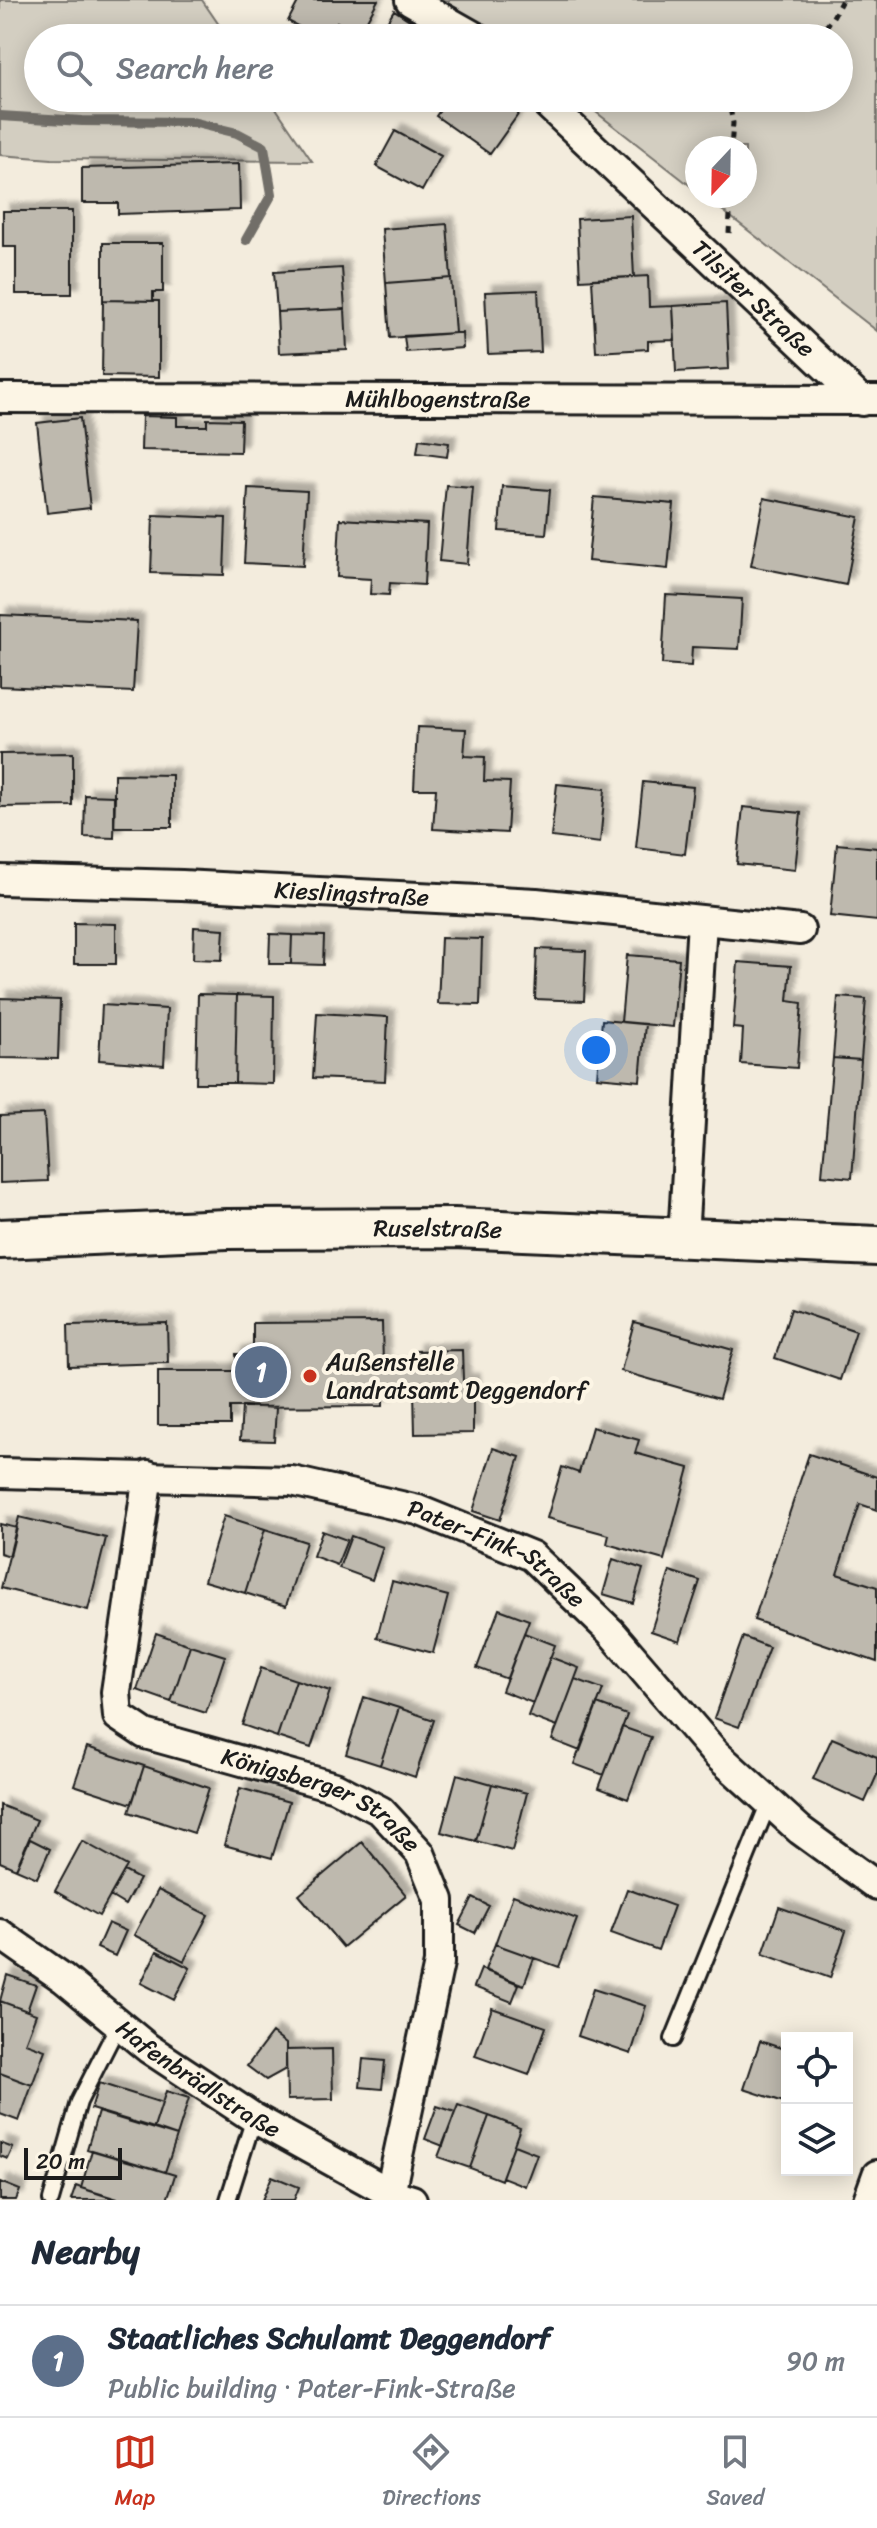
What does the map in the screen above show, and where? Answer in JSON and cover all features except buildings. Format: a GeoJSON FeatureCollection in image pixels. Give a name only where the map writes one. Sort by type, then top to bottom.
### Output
{"type":"FeatureCollection","features":[{"type":"Feature","properties":{"kind":"main road","name":"Ruselstraße"},"geometry":{"type":"LineString","coordinates":[[0,1239],[227,1229],[439,1228],[877,1246]]}},
{"type":"Feature","properties":{"kind":"street"},"geometry":{"type":"LineString","coordinates":[[410,0],[452,24]]}},
{"type":"Feature","properties":{"kind":"street","name":"Tilsiter Straße"},"geometry":{"type":"LineString","coordinates":[[556,112],[870,400]]}},
{"type":"Feature","properties":{"kind":"street","name":"Mühlbogenstraße"},"geometry":{"type":"LineString","coordinates":[[0,398],[870,400]]}},
{"type":"Feature","properties":{"kind":"street","name":"Kieslingstraße"},"geometry":{"type":"LineString","coordinates":[[0,880],[182,885],[536,903],[800,930]]}},
{"type":"Feature","properties":{"kind":"street"},"geometry":{"type":"LineString","coordinates":[[683,1238],[702,921]]}},
{"type":"Feature","properties":{"kind":"street","name":"Pater-Fink-Straße"},"geometry":{"type":"LineString","coordinates":[[0,1473],[292,1481],[418,1510],[532,1556],[611,1632],[716,1754],[800,1830],[877,1886]]}},
{"type":"Feature","properties":{"kind":"street","name":"Königsberger Straße"},"geometry":{"type":"LineString","coordinates":[[148,1475],[116,1692],[118,1716],[145,1734],[335,1787],[381,1811],[420,1853],[439,1900],[439,1963],[388,2194]]}},
{"type":"Feature","properties":{"kind":"street","name":"Hafenbrädlstraße"},"geometry":{"type":"LineString","coordinates":[[0,1934],[63,1978],[148,2048],[254,2118],[388,2194]]}},
{"type":"Feature","properties":{"kind":"street"},"geometry":{"type":"LineString","coordinates":[[868,2200],[877,2175]]}},
{"type":"Feature","properties":{"kind":"lane"},"geometry":{"type":"LineString","coordinates":[[673,2039],[769,1802]]}},
{"type":"Feature","properties":{"kind":"lane"},"geometry":{"type":"LineString","coordinates":[[51,2200],[79,2102],[119,2023]]}},
{"type":"Feature","properties":{"kind":"lane"},"geometry":{"type":"LineString","coordinates":[[228,2200],[254,2118]]}},
{"type":"Feature","properties":{"kind":"path"},"geometry":{"type":"LineString","coordinates":[[831,24],[842,0]]}},
{"type":"Feature","properties":{"kind":"path"},"geometry":{"type":"LineString","coordinates":[[731,112],[732,136]]}},
{"type":"Feature","properties":{"kind":"shaded area"},"geometry":{"type":"Polygon","coordinates":[[[0,0],[202,0],[218,24],[24,24],[24,112],[279,112],[312,161],[52,159],[0,155],[0,0]]]}},
{"type":"Feature","properties":{"kind":"shaded area"},"geometry":{"type":"Polygon","coordinates":[[[438,0],[877,0],[877,331],[719,208],[757,208],[757,136],[685,136],[685,182],[596,112],[853,112],[853,24],[481,24],[438,0]]]}},
{"type":"Feature","properties":{"kind":"waterway"},"geometry":{"type":"LineString","coordinates":[[0,116],[82,121],[192,122],[237,133],[264,147],[272,194],[246,240]]}},
{"type":"Feature","properties":{"kind":"place","name":"Staatliches Schulamt Deggendorf"},"geometry":{"type":"Point","coordinates":[261,1372]}},
{"type":"Feature","properties":{"kind":"place","name":"Außenstelle Landratsamt Deggendorf"},"geometry":{"type":"Point","coordinates":[310,1376]}}]}
